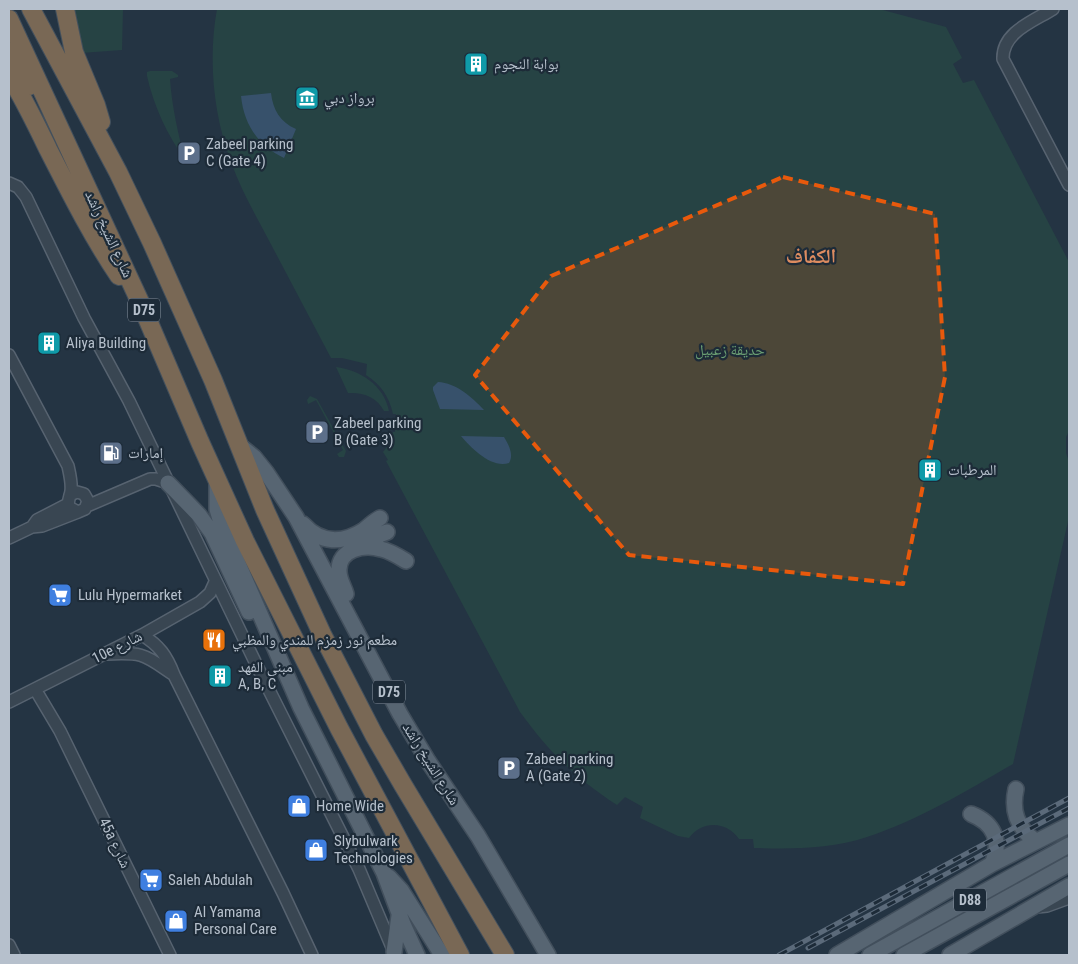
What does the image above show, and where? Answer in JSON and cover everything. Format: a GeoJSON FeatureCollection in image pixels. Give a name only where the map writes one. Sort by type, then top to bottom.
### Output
{"type":"FeatureCollection","features":[{"type":"Feature","properties":{"kind":"highway","name":"شارع الشيخ راشد"},"geometry":{"type":"LineString","coordinates":[[31,9],[104,144],[181,306],[264,510],[347,685],[403,785],[505,955]]}},
{"type":"Feature","properties":{"kind":"highway"},"geometry":{"type":"LineString","coordinates":[[65,9],[74,52],[99,114],[104,144]]}},
{"type":"Feature","properties":{"kind":"highway","name":"شارع الشيخ راشد"},"geometry":{"type":"LineString","coordinates":[[9,19],[141,304],[217,479],[302,657],[460,955]]}},
{"type":"Feature","properties":{"kind":"highway"},"geometry":{"type":"LineString","coordinates":[[9,52],[43,110],[67,143]]}},
{"type":"Feature","properties":{"kind":"highway"},"geometry":{"type":"LineString","coordinates":[[12,80],[102,250],[120,278],[141,304]]}},
{"type":"Feature","properties":{"kind":"main road","name":"شارع الشيخ راشد"},"geometry":{"type":"LineString","coordinates":[[239,445],[254,457],[296,516],[400,714],[478,836],[548,955]]}},
{"type":"Feature","properties":{"kind":"main road","name":"شارع الشيخ راشد"},"geometry":{"type":"LineString","coordinates":[[217,479],[216,499],[220,519],[298,701],[384,873],[417,955]]}},
{"type":"Feature","properties":{"kind":"main road"},"geometry":{"type":"LineString","coordinates":[[168,483],[199,515],[212,533],[282,682],[290,694],[298,701]]}},
{"type":"Feature","properties":{"kind":"main road"},"geometry":{"type":"LineString","coordinates":[[296,516],[307,528],[322,538],[339,541],[353,537],[380,518]]}},
{"type":"Feature","properties":{"kind":"main road"},"geometry":{"type":"LineString","coordinates":[[348,613],[348,597],[339,574],[340,563],[348,552],[361,541],[387,532]]}},
{"type":"Feature","properties":{"kind":"main road"},"geometry":{"type":"LineString","coordinates":[[348,552],[365,547],[374,547],[389,551],[406,561]]}},
{"type":"Feature","properties":{"kind":"main road"},"geometry":{"type":"LineString","coordinates":[[1016,789],[1014,804],[1016,818],[1024,831],[1035,842]]}},
{"type":"Feature","properties":{"kind":"main road"},"geometry":{"type":"LineString","coordinates":[[971,814],[981,818],[994,834],[997,844],[992,864]]}},
{"type":"Feature","properties":{"kind":"main road"},"geometry":{"type":"LineString","coordinates":[[837,955],[992,864],[1069,825]]}},
{"type":"Feature","properties":{"kind":"main road","name":"D88"},"geometry":{"type":"LineString","coordinates":[[870,955],[1069,845]]}},
{"type":"Feature","properties":{"kind":"main road","name":"D88"},"geometry":{"type":"LineString","coordinates":[[904,955],[1069,864]]}},
{"type":"Feature","properties":{"kind":"main road"},"geometry":{"type":"LineString","coordinates":[[384,873],[401,890],[442,955]]}},
{"type":"Feature","properties":{"kind":"main road"},"geometry":{"type":"LineString","coordinates":[[950,955],[1069,886]]}},
{"type":"Feature","properties":{"kind":"main road"},"geometry":{"type":"LineString","coordinates":[[393,953],[400,914]]}},
{"type":"Feature","properties":{"kind":"main road"},"geometry":{"type":"LineString","coordinates":[[540,940],[544,955]]}},
{"type":"Feature","properties":{"kind":"main road"},"geometry":{"type":"LineString","coordinates":[[540,940],[554,955]]}},
{"type":"Feature","properties":{"kind":"street"},"geometry":{"type":"LineString","coordinates":[[1053,9],[1008,39],[1003,52],[1003,59],[1069,185]]}},
{"type":"Feature","properties":{"kind":"street"},"geometry":{"type":"LineString","coordinates":[[13,185],[26,197],[84,318],[129,401],[215,582],[360,869],[393,953]]}},
{"type":"Feature","properties":{"kind":"street"},"geometry":{"type":"LineString","coordinates":[[9,355],[68,466],[73,497],[72,510],[82,509]]}},
{"type":"Feature","properties":{"kind":"street"},"geometry":{"type":"LineString","coordinates":[[32,526],[42,526],[150,479],[156,478],[168,483]]}},
{"type":"Feature","properties":{"kind":"street"},"geometry":{"type":"LineString","coordinates":[[9,538],[32,526],[37,520],[73,497],[88,498],[82,509]]}},
{"type":"Feature","properties":{"kind":"street","name":"10e شارع"},"geometry":{"type":"LineString","coordinates":[[9,702],[142,635],[200,602],[210,593],[215,582]]}},
{"type":"Feature","properties":{"kind":"street"},"geometry":{"type":"LineString","coordinates":[[142,635],[162,650],[167,658],[312,955]]}},
{"type":"Feature","properties":{"kind":"street"},"geometry":{"type":"LineString","coordinates":[[103,654],[132,653],[142,655],[174,675]]}},
{"type":"Feature","properties":{"kind":"street","name":"45a شارع"},"geometry":{"type":"LineString","coordinates":[[40,686],[60,731],[170,955]]}},
{"type":"Feature","properties":{"kind":"street"},"geometry":{"type":"LineString","coordinates":[[1033,908],[1047,906],[1069,898]]}},
{"type":"Feature","properties":{"kind":"street"},"geometry":{"type":"LineString","coordinates":[[9,944],[14,955]]}},
{"type":"Feature","properties":{"kind":"highlighted area"},"geometry":{"type":"Polygon","coordinates":[[[783,177],[935,214],[945,377],[903,584],[629,555],[475,375],[551,276],[783,177]]]}},
{"type":"Feature","properties":{"kind":"green space"},"geometry":{"type":"Polygon","coordinates":[[[70,9],[123,9],[122,50],[81,53],[70,9]]]}},
{"type":"Feature","properties":{"kind":"green space","name":"حديقة زعبيل"},"geometry":{"type":"Polygon","coordinates":[[[217,9],[879,9],[946,27],[962,58],[953,64],[963,83],[974,80],[1069,262],[1069,431],[1066,437],[1066,453],[1069,462],[1069,517],[1013,764],[942,804],[905,822],[867,837],[840,844],[783,848],[754,848],[753,839],[739,839],[728,829],[714,825],[701,828],[689,838],[678,836],[640,818],[643,807],[625,797],[617,805],[575,774],[542,740],[520,712],[386,461],[388,460],[383,452],[390,443],[393,432],[395,432],[396,414],[393,414],[387,396],[366,375],[367,364],[342,358],[331,358],[240,185],[225,144],[216,105],[213,47],[217,9]]]}},
{"type":"Feature","properties":{"kind":"green space"},"geometry":{"type":"Polygon","coordinates":[[[172,71],[178,75],[178,77],[170,79],[172,100],[185,160],[172,140],[157,109],[147,76],[147,72],[172,71]]]}},
{"type":"Feature","properties":{"kind":"green space"},"geometry":{"type":"Polygon","coordinates":[[[336,367],[354,371],[370,380],[382,394],[389,411],[384,411],[378,402],[369,396],[359,393],[348,393],[336,367]]]}},
{"type":"Feature","properties":{"kind":"green space"},"geometry":{"type":"Polygon","coordinates":[[[310,396],[317,399],[346,451],[344,457],[339,457],[337,454],[343,450],[316,400],[308,404],[307,400],[310,396]]]}},
{"type":"Feature","properties":{"kind":"water"},"geometry":{"type":"Polygon","coordinates":[[[271,93],[278,115],[296,129],[284,158],[267,147],[254,133],[245,116],[241,96],[271,93]]]}},
{"type":"Feature","properties":{"kind":"water"},"geometry":{"type":"Polygon","coordinates":[[[438,382],[457,388],[484,410],[440,409],[433,390],[433,387],[438,382]]]}},
{"type":"Feature","properties":{"kind":"water"},"geometry":{"type":"Polygon","coordinates":[[[461,436],[504,437],[511,453],[509,463],[502,464],[489,460],[470,446],[461,436]]]}},
{"type":"Feature","properties":{"kind":"railway"},"geometry":{"type":"LineString","coordinates":[[779,955],[1069,798]]}},
{"type":"Feature","properties":{"kind":"railway"},"geometry":{"type":"LineString","coordinates":[[808,948],[1069,808]]}},
{"type":"Feature","properties":{"kind":"place","name":"بوابة النجوم"},"geometry":{"type":"Point","coordinates":[476,64]}},
{"type":"Feature","properties":{"kind":"place","name":"برواز دبي"},"geometry":{"type":"Point","coordinates":[307,98]}},
{"type":"Feature","properties":{"kind":"place","name":"Zabeel parking C (Gate 4)"},"geometry":{"type":"Point","coordinates":[189,153]}},
{"type":"Feature","properties":{"kind":"place","name":"Aliya Building"},"geometry":{"type":"Point","coordinates":[49,343]}},
{"type":"Feature","properties":{"kind":"place","name":"Zabeel parking B (Gate 3)"},"geometry":{"type":"Point","coordinates":[317,432]}},
{"type":"Feature","properties":{"kind":"place","name":"إمارات"},"geometry":{"type":"Point","coordinates":[111,453]}},
{"type":"Feature","properties":{"kind":"place","name":"المرطبات"},"geometry":{"type":"Point","coordinates":[930,470]}},
{"type":"Feature","properties":{"kind":"place","name":"Lulu Hypermarket"},"geometry":{"type":"Point","coordinates":[60,595]}},
{"type":"Feature","properties":{"kind":"place","name":"مطعم نور زمزم للمندي والمظبي"},"geometry":{"type":"Point","coordinates":[214,640]}},
{"type":"Feature","properties":{"kind":"place","name":"مبنى الفهد A, B, C"},"geometry":{"type":"Point","coordinates":[220,676]}},
{"type":"Feature","properties":{"kind":"place","name":"Zabeel parking A (Gate 2)"},"geometry":{"type":"Point","coordinates":[509,768]}},
{"type":"Feature","properties":{"kind":"place","name":"Home Wide"},"geometry":{"type":"Point","coordinates":[299,806]}},
{"type":"Feature","properties":{"kind":"place","name":"Slybulwark Technologies"},"geometry":{"type":"Point","coordinates":[316,850]}},
{"type":"Feature","properties":{"kind":"place","name":"Saleh Abdulah"},"geometry":{"type":"Point","coordinates":[151,880]}},
{"type":"Feature","properties":{"kind":"place","name":"Al Yamama Personal Care"},"geometry":{"type":"Point","coordinates":[176,921]}},
{"type":"Feature","properties":{"kind":"district","name":"الكفاف"},"geometry":{"type":"Point","coordinates":[811,256]}}]}
